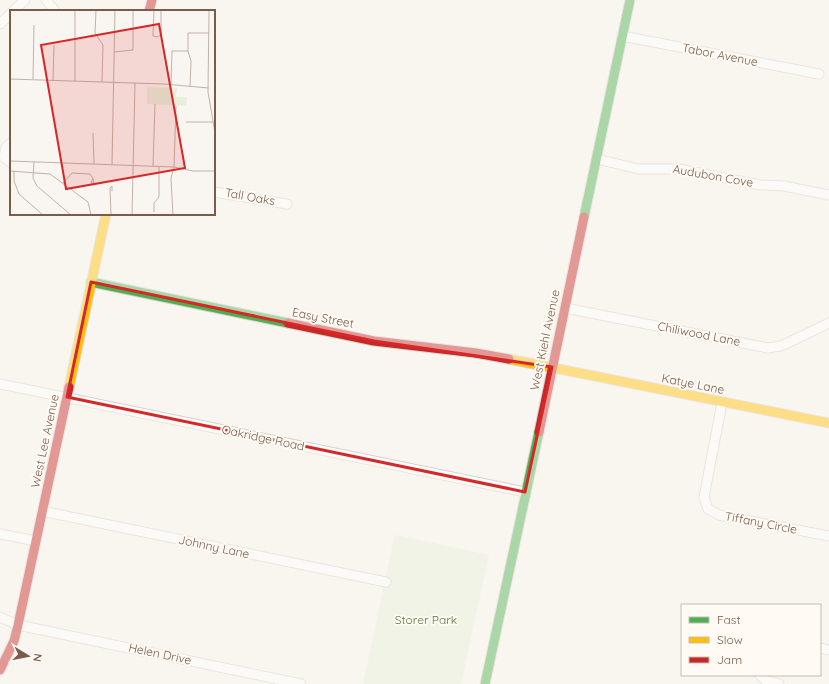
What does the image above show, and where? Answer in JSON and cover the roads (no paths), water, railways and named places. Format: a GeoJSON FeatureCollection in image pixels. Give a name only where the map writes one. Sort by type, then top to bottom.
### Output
{"type":"FeatureCollection","features":[{"type":"Feature","properties":{"kind":"street"},"geometry":{"type":"LineString","coordinates":[[14,10],[25,0]]}},
{"type":"Feature","properties":{"kind":"street"},"geometry":{"type":"LineString","coordinates":[[46,0],[54,10]]}},
{"type":"Feature","properties":{"kind":"street"},"geometry":{"type":"LineString","coordinates":[[149,10],[152,0]]}},
{"type":"Feature","properties":{"kind":"street","name":"West Kiehl Avenue"},"geometry":{"type":"LineString","coordinates":[[485,684],[630,0]]}},
{"type":"Feature","properties":{"kind":"street"},"geometry":{"type":"LineString","coordinates":[[0,24],[10,14]]}},
{"type":"Feature","properties":{"kind":"street","name":"Tabor Avenue"},"geometry":{"type":"LineString","coordinates":[[622,36],[819,74]]}},
{"type":"Feature","properties":{"kind":"street"},"geometry":{"type":"LineString","coordinates":[[10,144],[6,147],[4,158],[10,162]]}},
{"type":"Feature","properties":{"kind":"street","name":"Audubon Cove"},"geometry":{"type":"LineString","coordinates":[[596,159],[638,169],[679,169],[760,185],[784,186],[829,195]]}},
{"type":"Feature","properties":{"kind":"street","name":"Tall Oaks"},"geometry":{"type":"LineString","coordinates":[[215,192],[287,204]]}},
{"type":"Feature","properties":{"kind":"street","name":"West Lee Avenue"},"geometry":{"type":"LineString","coordinates":[[0,670],[14,641],[18,625],[106,215]]}},
{"type":"Feature","properties":{"kind":"street","name":"Easy Street"},"geometry":{"type":"LineString","coordinates":[[91,282],[374,341],[476,353],[552,367]]}},
{"type":"Feature","properties":{"kind":"street","name":"Chiliwood Lane"},"geometry":{"type":"LineString","coordinates":[[565,308],[768,348],[781,346],[829,323]]}},
{"type":"Feature","properties":{"kind":"street","name":"Katye Lane"},"geometry":{"type":"LineString","coordinates":[[552,367],[829,424]]}},
{"type":"Feature","properties":{"kind":"street","name":"Oakridge Road"},"geometry":{"type":"LineString","coordinates":[[0,384],[525,492]]}},
{"type":"Feature","properties":{"kind":"street","name":"Tiffany Circle"},"geometry":{"type":"LineString","coordinates":[[722,402],[704,497],[708,509],[719,515],[829,536]]}},
{"type":"Feature","properties":{"kind":"street","name":"Johnny Lane"},"geometry":{"type":"LineString","coordinates":[[42,511],[386,582]]}},
{"type":"Feature","properties":{"kind":"street"},"geometry":{"type":"LineString","coordinates":[[0,534],[36,541]]}},
{"type":"Feature","properties":{"kind":"street","name":"Helen Drive"},"geometry":{"type":"LineString","coordinates":[[0,617],[18,625],[301,684]]}},
{"type":"Feature","properties":{"kind":"street"},"geometry":{"type":"LineString","coordinates":[[761,676],[766,681],[780,684]]}},
{"type":"Feature","properties":{"kind":"park label","name":"Storer Park"},"geometry":{"type":"Point","coordinates":[426,620]}}]}
